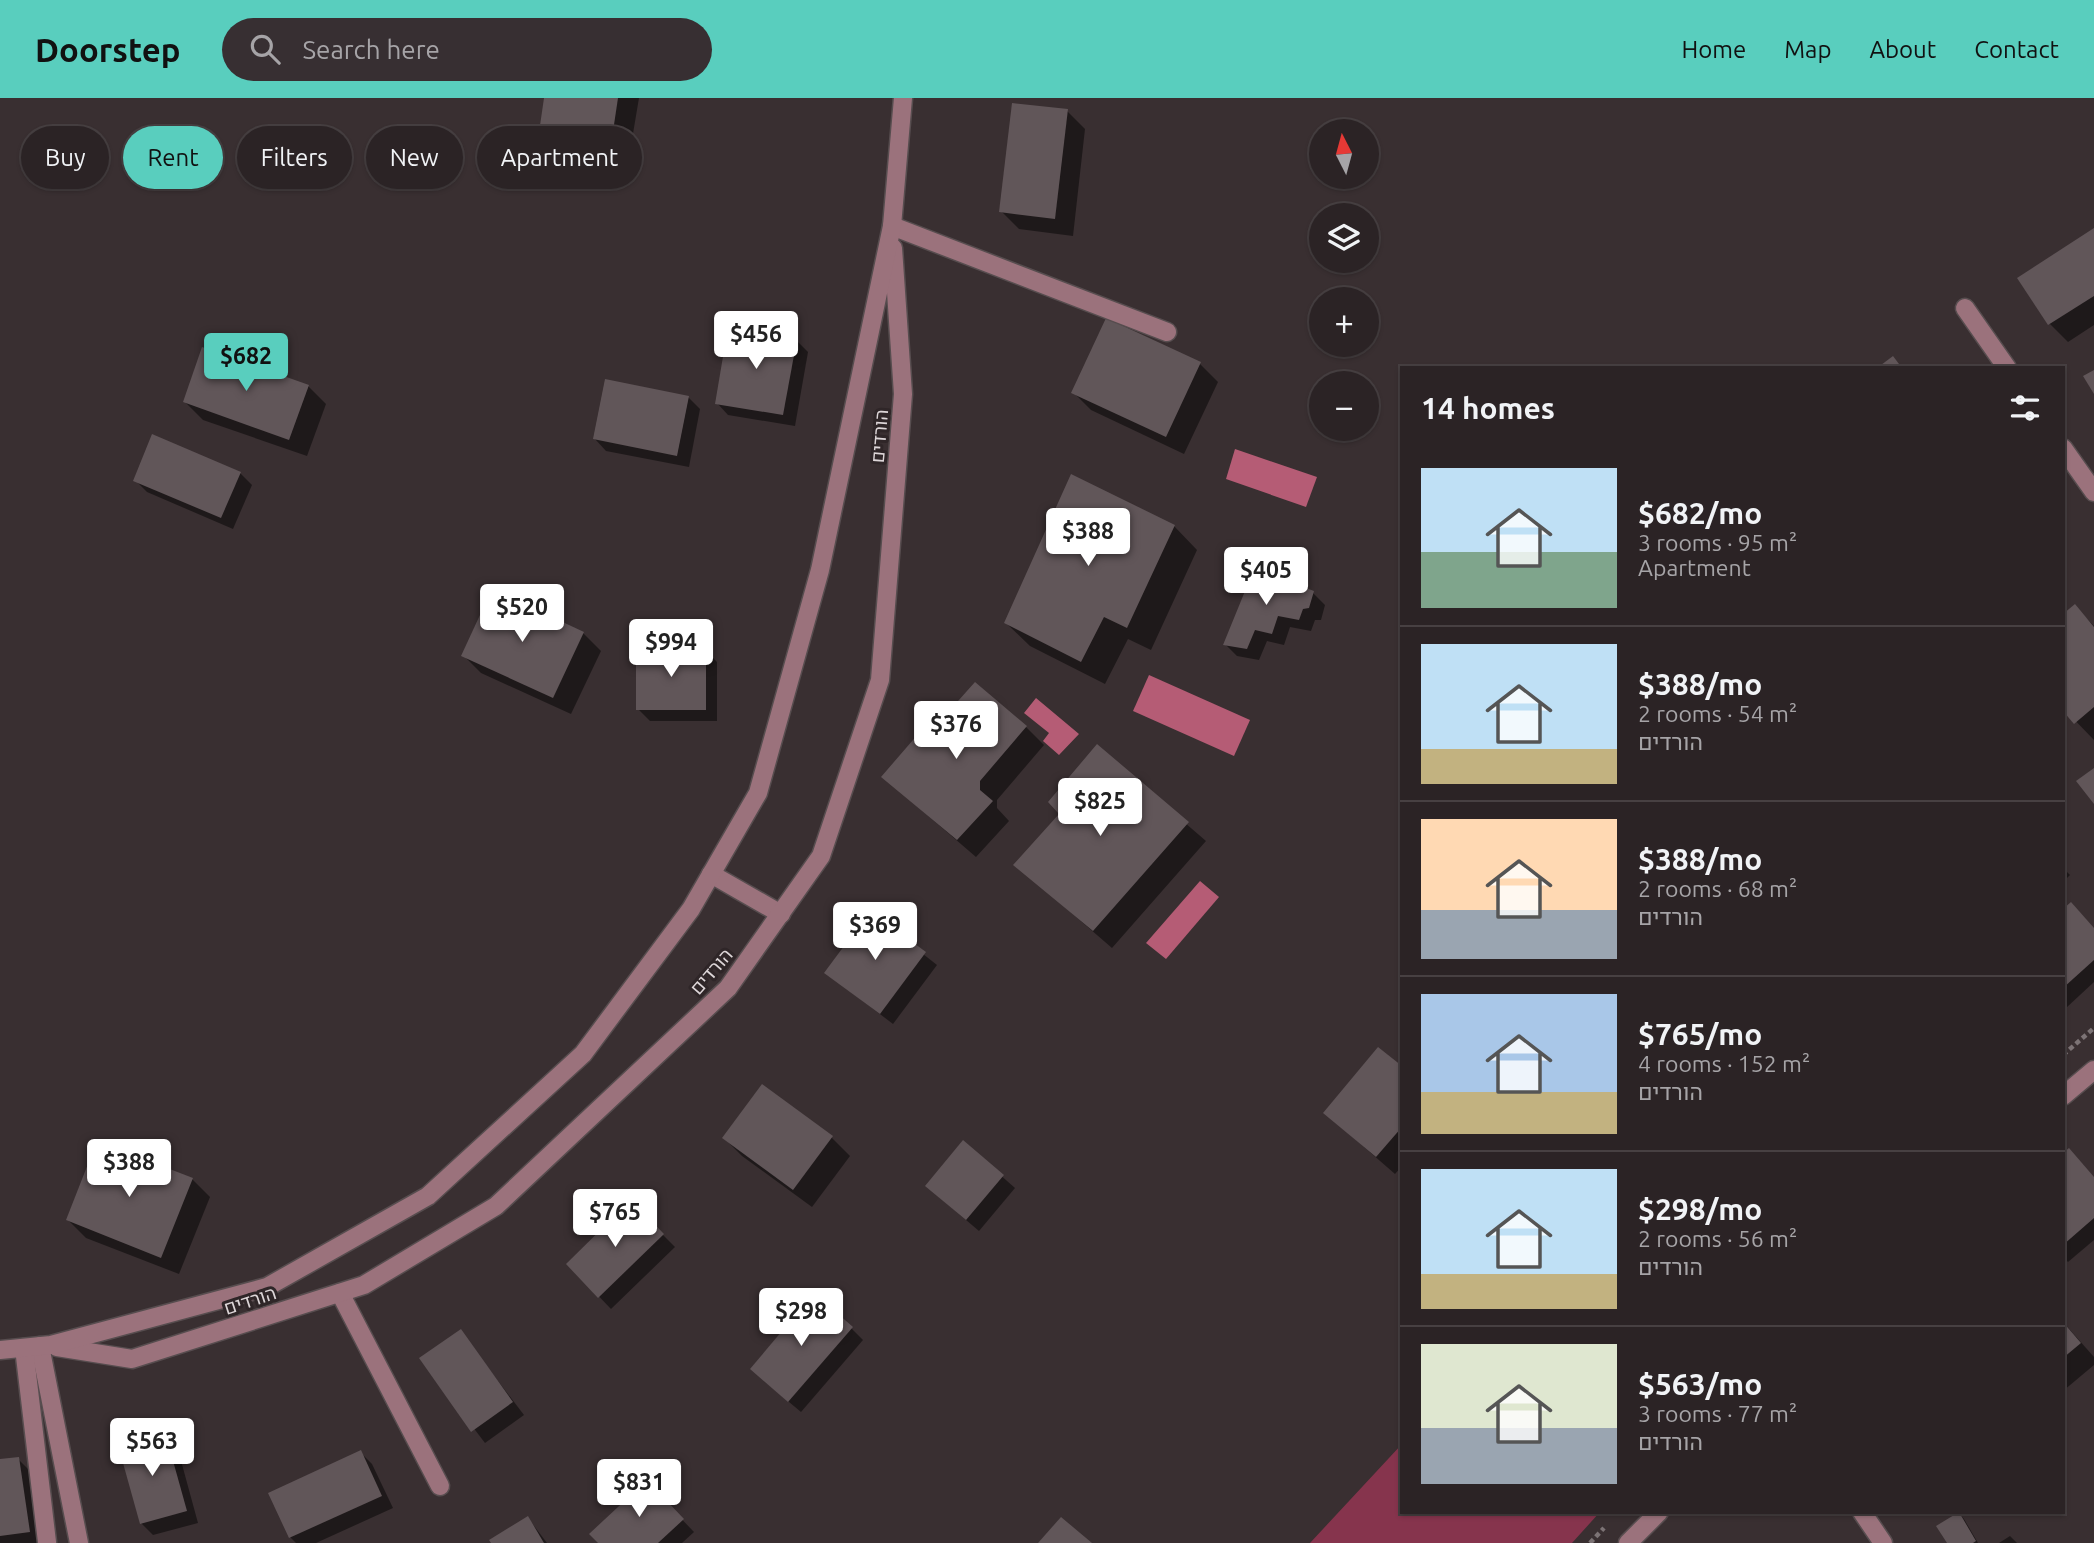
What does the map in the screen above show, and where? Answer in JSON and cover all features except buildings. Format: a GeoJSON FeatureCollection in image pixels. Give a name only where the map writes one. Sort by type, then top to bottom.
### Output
{"type":"FeatureCollection","features":[{"type":"Feature","properties":{"kind":"street","name":"הורדים"},"geometry":{"type":"LineString","coordinates":[[0,1350],[38,1346],[267,1287],[428,1196],[583,1054],[691,909],[758,793],[820,570],[892,226],[904,98]]}},
{"type":"Feature","properties":{"kind":"street","name":"הורדים"},"geometry":{"type":"LineString","coordinates":[[38,1346],[132,1359],[365,1285],[496,1206],[729,988],[821,856],[880,680],[903,394],[892,226]]}},
{"type":"Feature","properties":{"kind":"street"},"geometry":{"type":"LineString","coordinates":[[892,226],[1167,332]]}},
{"type":"Feature","properties":{"kind":"street"},"geometry":{"type":"LineString","coordinates":[[1965,308],[2006,366]]}},
{"type":"Feature","properties":{"kind":"street"},"geometry":{"type":"LineString","coordinates":[[2065,451],[2094,492]]}},
{"type":"Feature","properties":{"kind":"street"},"geometry":{"type":"LineString","coordinates":[[711,874],[780,914]]}},
{"type":"Feature","properties":{"kind":"street"},"geometry":{"type":"LineString","coordinates":[[2066,1088],[2094,1070]]}},
{"type":"Feature","properties":{"kind":"street"},"geometry":{"type":"LineString","coordinates":[[340,1293],[440,1486]]}},
{"type":"Feature","properties":{"kind":"street"},"geometry":{"type":"LineString","coordinates":[[38,1346],[47,1542]]}},
{"type":"Feature","properties":{"kind":"street"},"geometry":{"type":"LineString","coordinates":[[38,1346],[79,1543]]}},
{"type":"Feature","properties":{"kind":"street"},"geometry":{"type":"LineString","coordinates":[[1628,1543],[1657,1514]]}},
{"type":"Feature","properties":{"kind":"street"},"geometry":{"type":"LineString","coordinates":[[1863,1514],[1883,1543]]}},
{"type":"Feature","properties":{"kind":"path"},"geometry":{"type":"LineString","coordinates":[[2065,1053],[2094,1028]]}},
{"type":"Feature","properties":{"kind":"shaded area"},"geometry":{"type":"Polygon","coordinates":[[[1235,449],[1317,477],[1306,507],[1226,479],[1235,449]]]}},
{"type":"Feature","properties":{"kind":"shaded area"},"geometry":{"type":"Polygon","coordinates":[[[1149,675],[1250,720],[1234,756],[1133,711],[1149,675]]]}},
{"type":"Feature","properties":{"kind":"shaded area"},"geometry":{"type":"Polygon","coordinates":[[[1036,698],[1079,734],[1059,755],[1043,741],[1049,733],[1024,713],[1036,698]]]}},
{"type":"Feature","properties":{"kind":"shaded area"},"geometry":{"type":"Polygon","coordinates":[[[1200,881],[1219,897],[1166,959],[1146,943],[1200,881]]]}},
{"type":"Feature","properties":{"kind":"shaded area"},"geometry":{"type":"Polygon","coordinates":[[[1400,1446],[1400,1514],[1598,1514],[1572,1543],[1310,1543],[1400,1446]]]}}]}
